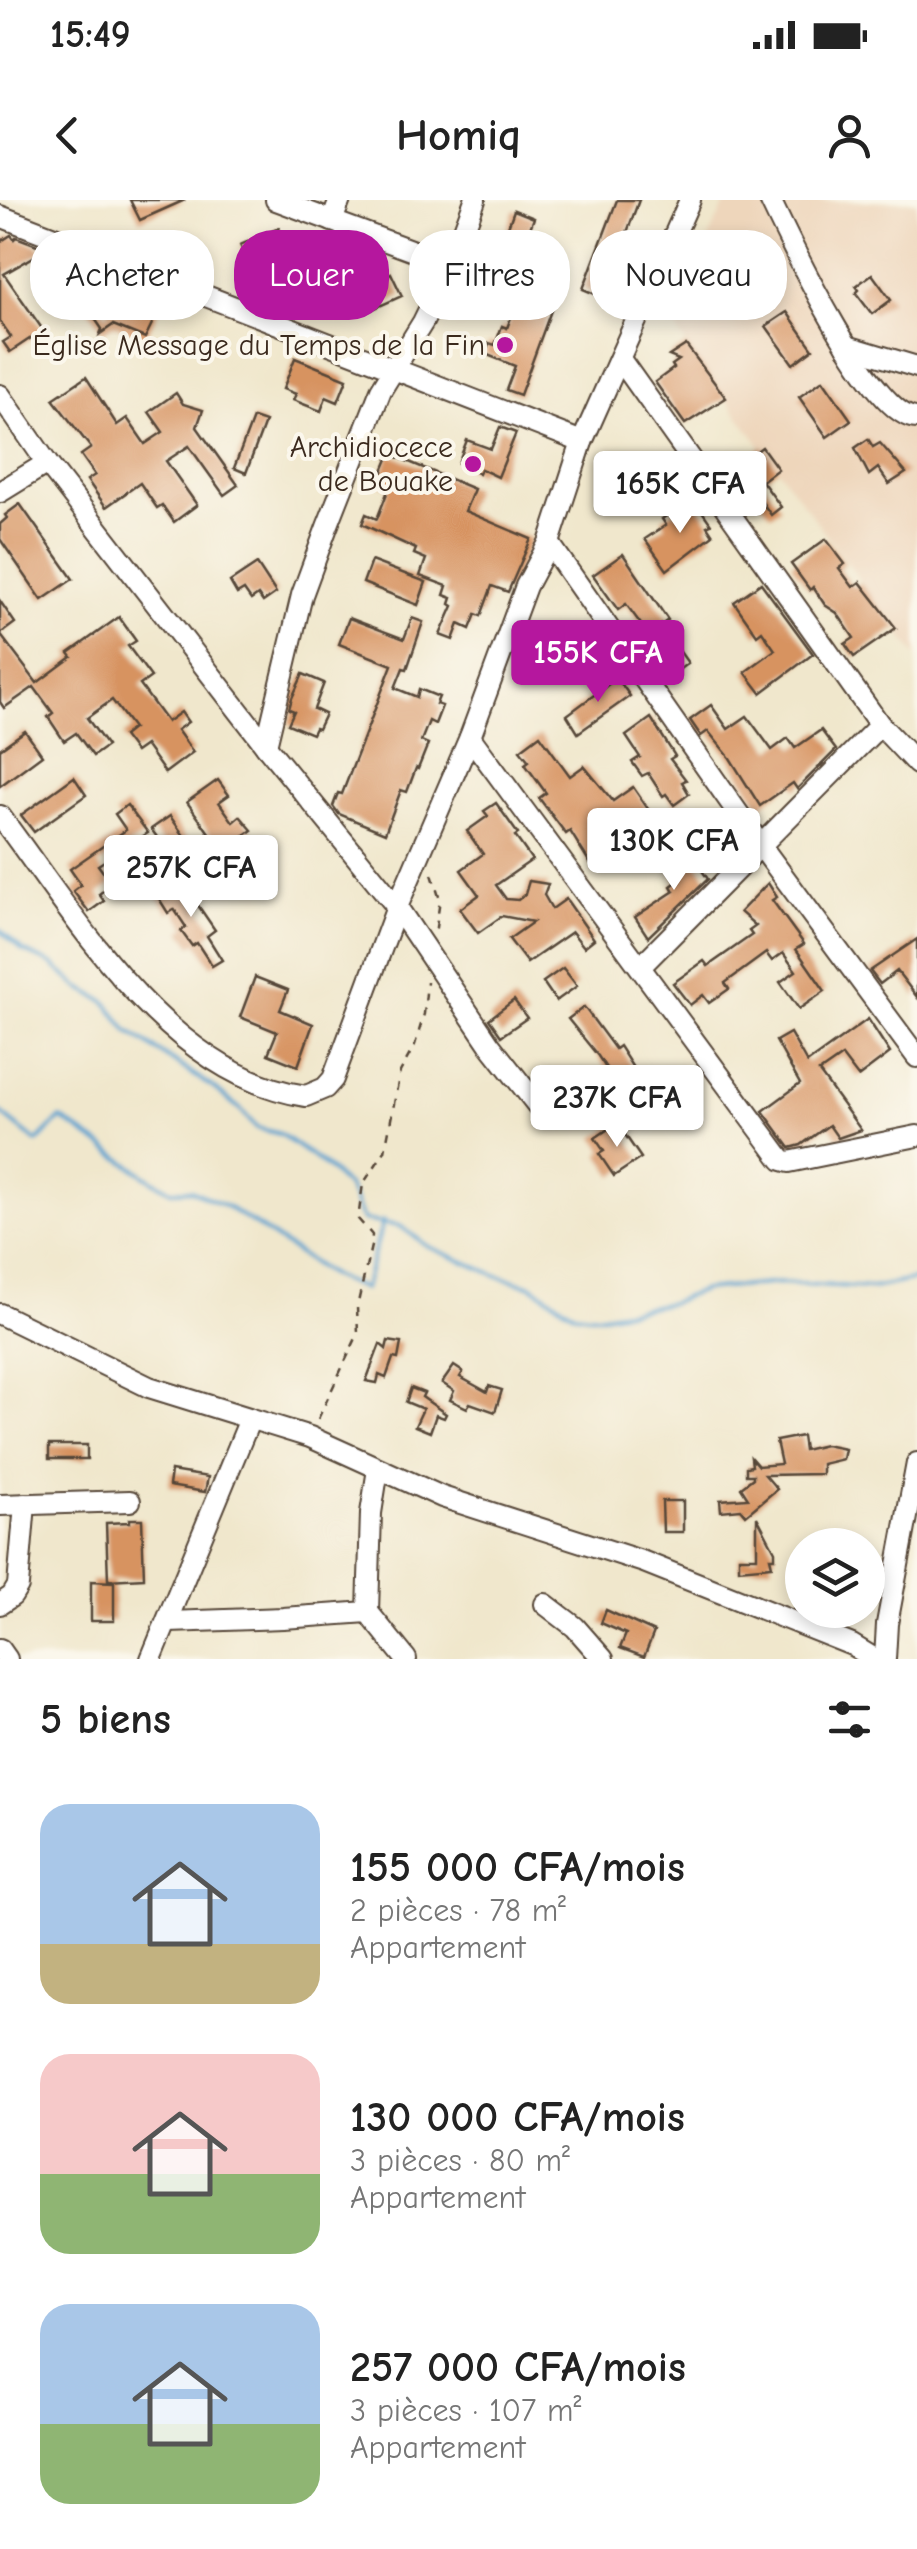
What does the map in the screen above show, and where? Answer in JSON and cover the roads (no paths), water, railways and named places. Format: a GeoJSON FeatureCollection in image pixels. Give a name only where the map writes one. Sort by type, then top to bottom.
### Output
{"type":"FeatureCollection","features":[{"type":"Feature","properties":{"kind":"street"},"geometry":{"type":"LineString","coordinates":[[276,200],[409,249]]}},
{"type":"Feature","properties":{"kind":"street"},"geometry":{"type":"LineString","coordinates":[[332,221],[340,200]]}},
{"type":"Feature","properties":{"kind":"street"},"geometry":{"type":"LineString","coordinates":[[464,230],[475,200]]}},
{"type":"Feature","properties":{"kind":"street"},"geometry":{"type":"LineString","coordinates":[[0,816],[133,992],[167,1023],[229,1067],[294,1094],[306,1096],[317,1092],[333,1079],[396,908],[470,737],[526,586],[550,543],[582,442],[690,200]]}},
{"type":"Feature","properties":{"kind":"street"},"geometry":{"type":"LineString","coordinates":[[770,200],[811,288],[847,346],[893,406],[903,416],[917,418]]}},
{"type":"Feature","properties":{"kind":"street"},"geometry":{"type":"LineString","coordinates":[[0,216],[582,442]]}},
{"type":"Feature","properties":{"kind":"street"},"geometry":{"type":"LineString","coordinates":[[266,746],[302,595],[381,390],[424,320]]}},
{"type":"Feature","properties":{"kind":"street"},"geometry":{"type":"LineString","coordinates":[[847,346],[917,367]]}},
{"type":"Feature","properties":{"kind":"street"},"geometry":{"type":"LineString","coordinates":[[620,359],[880,725],[917,764]]}},
{"type":"Feature","properties":{"kind":"street"},"geometry":{"type":"LineString","coordinates":[[0,395],[46,463],[396,908],[490,1045],[542,1110]]}},
{"type":"Feature","properties":{"kind":"street"},"geometry":{"type":"LineString","coordinates":[[0,492],[46,463]]}},
{"type":"Feature","properties":{"kind":"street"},"geometry":{"type":"LineString","coordinates":[[550,543],[760,846],[917,1057]]}},
{"type":"Feature","properties":{"kind":"street"},"geometry":{"type":"LineString","coordinates":[[641,966],[880,725]]}},
{"type":"Feature","properties":{"kind":"street"},"geometry":{"type":"LineString","coordinates":[[470,737],[782,1160],[830,1156],[917,1136]]}},
{"type":"Feature","properties":{"kind":"street"},"geometry":{"type":"LineString","coordinates":[[0,1314],[149,1387],[310,1437],[442,1497],[644,1562],[852,1645],[875,1659]]}},
{"type":"Feature","properties":{"kind":"street"},"geometry":{"type":"LineString","coordinates":[[151,1659],[250,1419]]}},
{"type":"Feature","properties":{"kind":"street"},"geometry":{"type":"LineString","coordinates":[[885,1659],[887,1624],[917,1464]]}},
{"type":"Feature","properties":{"kind":"street"},"geometry":{"type":"LineString","coordinates":[[378,1469],[371,1513],[368,1612],[406,1659]]}},
{"type":"Feature","properties":{"kind":"street"},"geometry":{"type":"LineString","coordinates":[[0,1505],[130,1501]]}},
{"type":"Feature","properties":{"kind":"street"},"geometry":{"type":"LineString","coordinates":[[0,1604],[18,1586],[25,1504]]}},
{"type":"Feature","properties":{"kind":"street"},"geometry":{"type":"LineString","coordinates":[[545,1604],[575,1628],[603,1659]]}},
{"type":"Feature","properties":{"kind":"street"},"geometry":{"type":"LineString","coordinates":[[169,1622],[368,1612]]}},
{"type":"Feature","properties":{"kind":"street"},"geometry":{"type":"LineString","coordinates":[[0,1649],[7,1659]]}},
{"type":"Feature","properties":{"kind":"waterway"},"geometry":{"type":"LineString","coordinates":[[0,930],[23,951],[52,964],[77,986],[106,1002],[128,1031],[211,1086],[257,1128],[280,1134],[323,1164],[348,1187],[363,1220],[400,1226],[429,1247],[532,1286],[574,1313],[597,1316],[670,1303],[703,1290],[780,1283],[872,1288],[917,1279]]}},
{"type":"Feature","properties":{"kind":"waterway"},"geometry":{"type":"LineString","coordinates":[[0,1112],[37,1142],[61,1118],[171,1191],[191,1190],[228,1207],[332,1276],[364,1289],[383,1221]]}},
{"type":"Feature","properties":{"kind":"place","name":"Église Message du Temps de la Fin"},"geometry":{"type":"Point","coordinates":[505,345]}},
{"type":"Feature","properties":{"kind":"place","name":"Archidiocece de Bouake"},"geometry":{"type":"Point","coordinates":[473,464]}}]}
